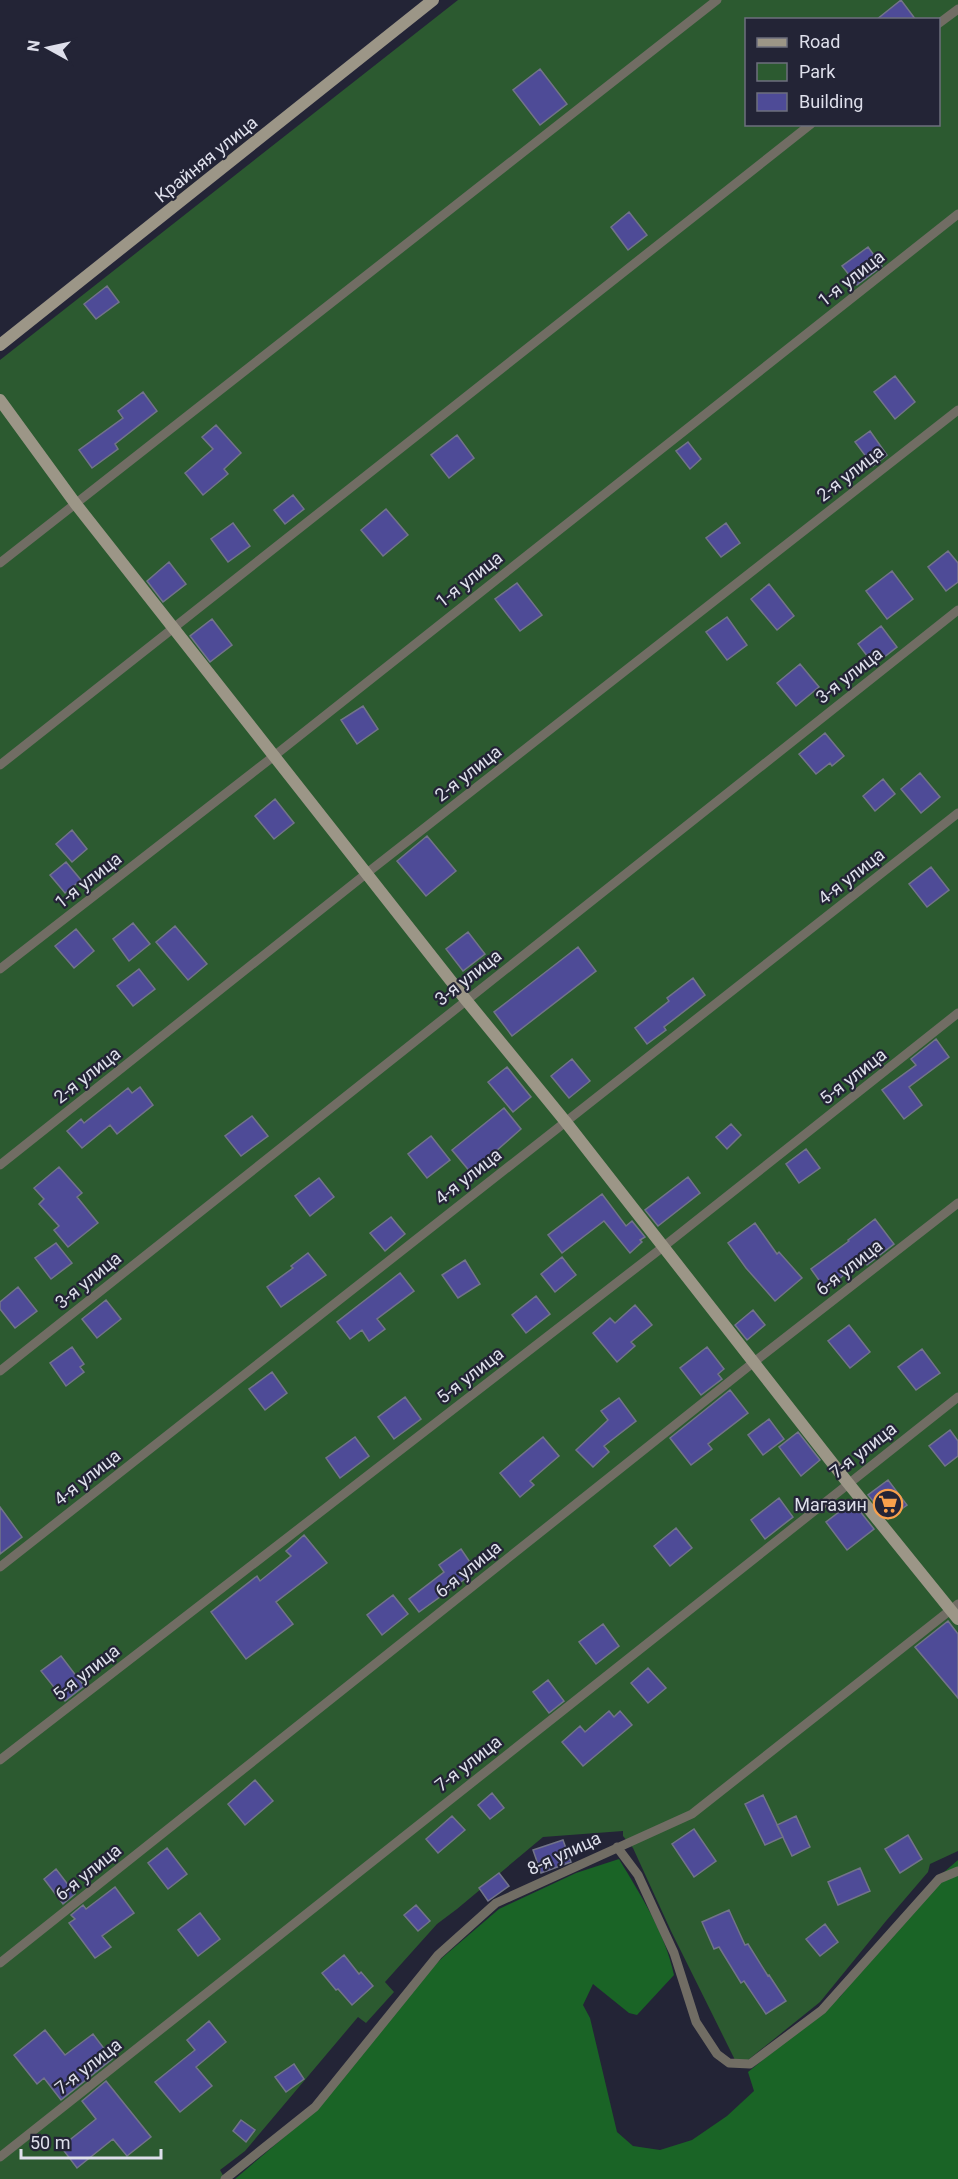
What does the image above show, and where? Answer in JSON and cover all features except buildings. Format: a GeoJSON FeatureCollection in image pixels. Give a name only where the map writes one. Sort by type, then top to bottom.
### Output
{"type":"FeatureCollection","features":[{"type":"Feature","properties":{"kind":"street","name":"Крайняя улица"},"geometry":{"type":"LineString","coordinates":[[0,345],[434,0]]}},
{"type":"Feature","properties":{"kind":"street"},"geometry":{"type":"LineString","coordinates":[[0,400],[75,503],[466,1000],[565,1121],[848,1483],[956,1611]]}},
{"type":"Feature","properties":{"kind":"lane"},"geometry":{"type":"LineString","coordinates":[[0,563],[717,0]]}},
{"type":"Feature","properties":{"kind":"lane"},"geometry":{"type":"LineString","coordinates":[[940,23],[958,9]]}},
{"type":"Feature","properties":{"kind":"lane"},"geometry":{"type":"LineString","coordinates":[[0,765],[808,126]]}},
{"type":"Feature","properties":{"kind":"lane","name":"1-я улица"},"geometry":{"type":"LineString","coordinates":[[0,969],[274,756],[958,214]]}},
{"type":"Feature","properties":{"kind":"lane","name":"2-я улица"},"geometry":{"type":"LineString","coordinates":[[0,1165],[367,873],[958,410]]}},
{"type":"Feature","properties":{"kind":"lane","name":"3-я улица"},"geometry":{"type":"LineString","coordinates":[[0,1371],[958,610]]}},
{"type":"Feature","properties":{"kind":"lane","name":"4-я улица"},"geometry":{"type":"LineString","coordinates":[[0,1567],[958,813]]}},
{"type":"Feature","properties":{"kind":"lane","name":"5-я улица"},"geometry":{"type":"LineString","coordinates":[[0,1760],[663,1247],[958,1013]]}},
{"type":"Feature","properties":{"kind":"lane","name":"6-я улица"},"geometry":{"type":"LineString","coordinates":[[0,1963],[754,1362],[958,1203]]}},
{"type":"Feature","properties":{"kind":"lane","name":"7-я улица"},"geometry":{"type":"LineString","coordinates":[[0,2157],[958,1397]]}},
{"type":"Feature","properties":{"kind":"lane","name":"8-я улица"},"geometry":{"type":"LineString","coordinates":[[225,2179],[315,2107],[438,1955],[496,1903],[692,1814],[956,1611]]}},
{"type":"Feature","properties":{"kind":"lane"},"geometry":{"type":"LineString","coordinates":[[617,1847],[638,1875],[674,1953],[696,2022],[717,2054],[729,2063],[750,2064],[822,2010],[939,1878],[958,1870]]}},
{"type":"Feature","properties":{"kind":"green space"},"geometry":{"type":"Polygon","coordinates":[[[458,0],[958,0],[958,1851],[930,1864],[928,1872],[820,2002],[748,2060],[735,2060],[633,1848],[623,1836],[623,1831],[543,1837],[437,1924],[385,1982],[394,1992],[366,2023],[358,2017],[245,2151],[220,2170],[225,2179],[0,2179],[0,360],[458,0]]]}},
{"type":"Feature","properties":{"kind":"green space"},"geometry":{"type":"Polygon","coordinates":[[[619,1859],[658,1929],[674,1975],[637,2015],[629,2013],[593,1984],[583,2005],[590,2018],[617,2132],[633,2146],[660,2150],[692,2140],[727,2116],[754,2091],[748,2072],[840,1997],[928,1886],[958,1860],[958,2179],[235,2179],[317,2109],[380,2020],[443,1957],[499,1909],[576,1873],[619,1859]]]}},
{"type":"Feature","properties":{"kind":"place","name":"Магазин"},"geometry":{"type":"Point","coordinates":[888,1504]}}]}
